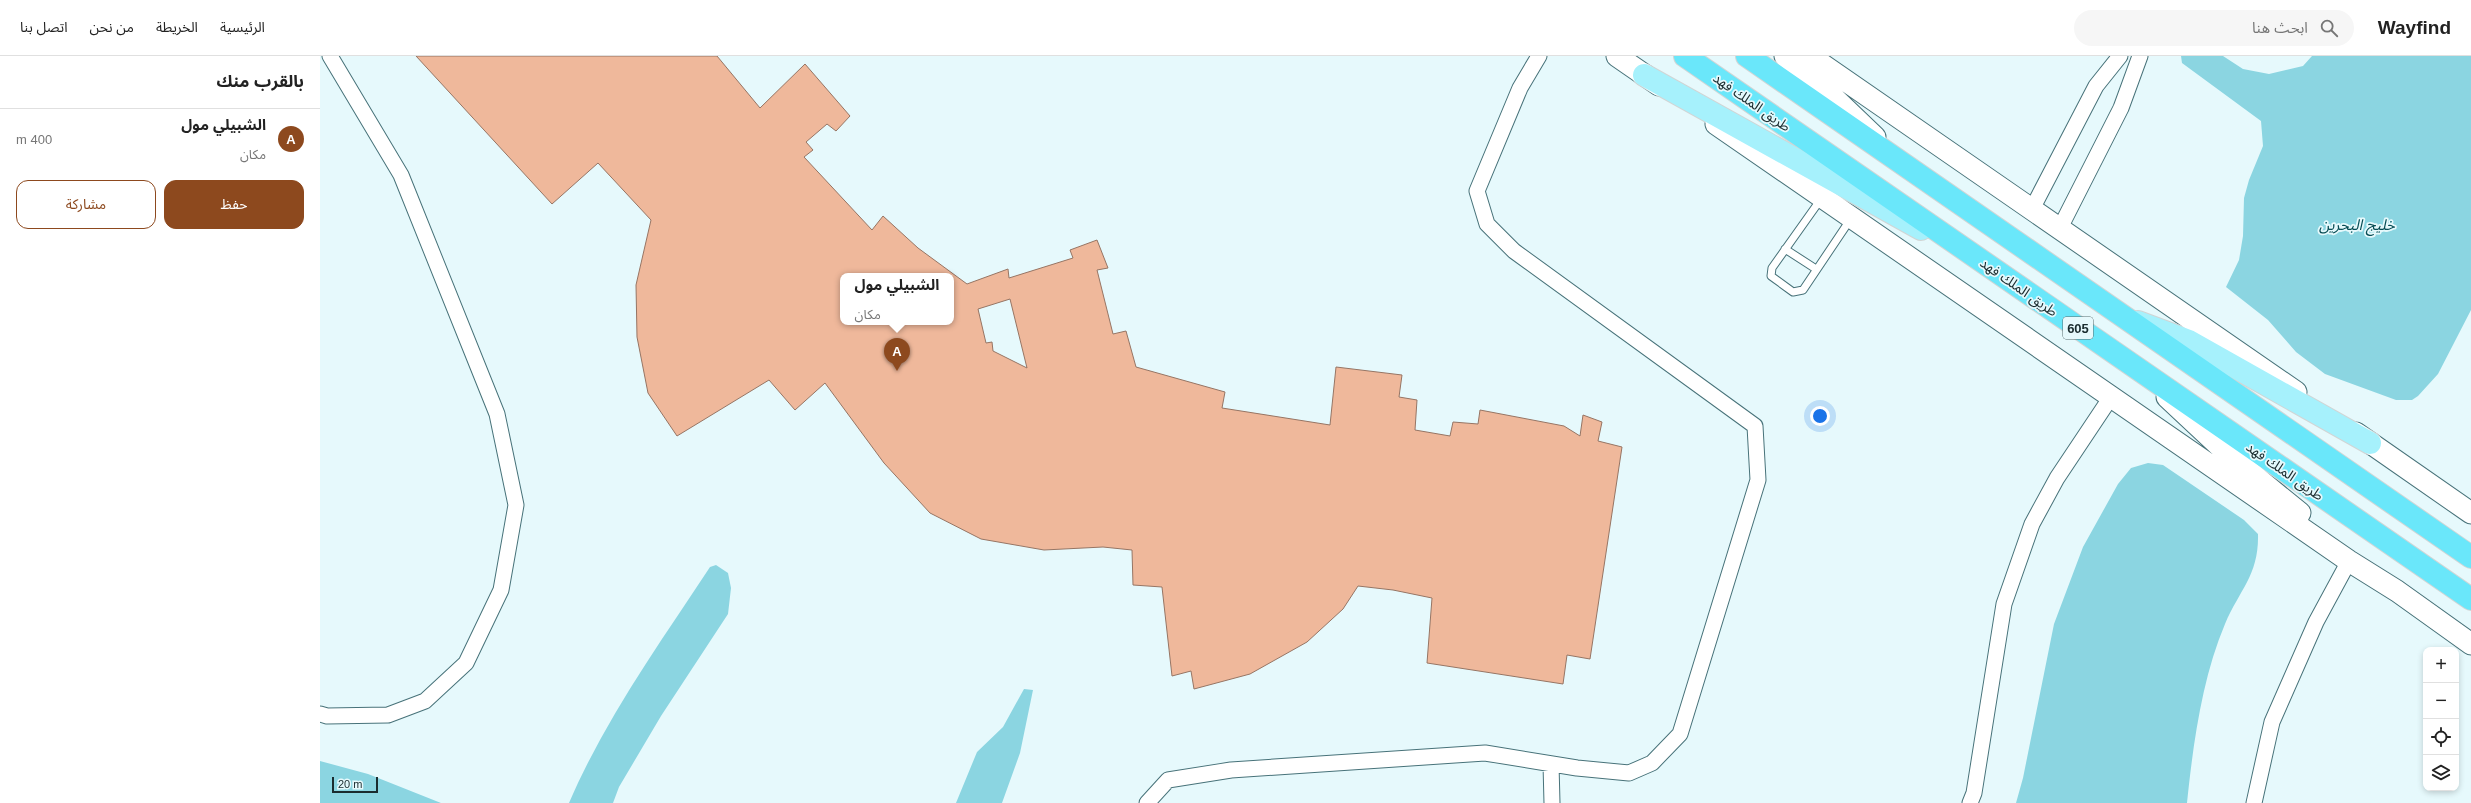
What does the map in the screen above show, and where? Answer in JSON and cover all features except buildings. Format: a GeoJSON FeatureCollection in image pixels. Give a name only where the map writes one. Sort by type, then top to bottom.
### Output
{"type":"FeatureCollection","features":[{"type":"Feature","properties":{"kind":"highway","name":"طريق الملك فهد"},"geometry":{"type":"LineString","coordinates":[[1685,56],[2471,599]]}},
{"type":"Feature","properties":{"kind":"highway","name":"605"},"geometry":{"type":"LineString","coordinates":[[1747,56],[2471,556]]}},
{"type":"Feature","properties":{"kind":"main road"},"geometry":{"type":"LineString","coordinates":[[1617,56],[2349,562],[2397,591]]}},
{"type":"Feature","properties":{"kind":"main road"},"geometry":{"type":"LineString","coordinates":[[1785,56],[1828,92],[1903,164]]}},
{"type":"Feature","properties":{"kind":"main road"},"geometry":{"type":"LineString","coordinates":[[1810,56],[2471,513]]}},
{"type":"Feature","properties":{"kind":"main road"},"geometry":{"type":"LineString","coordinates":[[1644,75],[1991,268]]}},
{"type":"Feature","properties":{"kind":"main road"},"geometry":{"type":"LineString","coordinates":[[2125,317],[2189,341],[2370,443]]}},
{"type":"Feature","properties":{"kind":"main road"},"geometry":{"type":"LineString","coordinates":[[2136,368],[2228,455],[2397,591],[2471,644]]}},
{"type":"Feature","properties":{"kind":"street"},"geometry":{"type":"LineString","coordinates":[[320,714],[327,716],[388,715],[425,701],[466,663],[501,590],[516,505],[497,414],[401,175],[330,56]]}},
{"type":"Feature","properties":{"kind":"street"},"geometry":{"type":"LineString","coordinates":[[1147,803],[1168,780],[1231,770],[1485,753],[1551,764],[1629,773],[1652,763],[1680,734],[1758,480],[1755,426],[1514,251],[1487,224],[1477,191],[1520,88],[1539,56]]}},
{"type":"Feature","properties":{"kind":"street"},"geometry":{"type":"LineString","coordinates":[[2032,209],[2096,86],[2120,56]]}},
{"type":"Feature","properties":{"kind":"street"},"geometry":{"type":"LineString","coordinates":[[2060,228],[2121,108],[2140,56]]}},
{"type":"Feature","properties":{"kind":"street"},"geometry":{"type":"LineString","coordinates":[[1970,803],[1974,793],[2004,604],[2032,524],[2057,478],[2111,397]]}},
{"type":"Feature","properties":{"kind":"street"},"geometry":{"type":"LineString","coordinates":[[2254,803],[2272,722],[2316,622],[2349,562]]}},
{"type":"Feature","properties":{"kind":"street"},"geometry":{"type":"LineString","coordinates":[[1551,764],[1552,803]]}},
{"type":"Feature","properties":{"kind":"lane"},"geometry":{"type":"LineString","coordinates":[[1822,197],[1770,272],[1771,276],[1792,292],[1803,290],[1851,218]]}},
{"type":"Feature","properties":{"kind":"lane"},"geometry":{"type":"LineString","coordinates":[[1786,249],[1816,269]]}},
{"type":"Feature","properties":{"kind":"water","name":"خليج البحرين"},"geometry":{"type":"Polygon","coordinates":[[[2181,56],[2223,56],[2243,69],[2269,74],[2303,66],[2312,56],[2471,56],[2471,310],[2438,374],[2418,396],[2412,400],[2396,400],[2325,374],[2296,352],[2268,320],[2226,287],[2239,260],[2243,236],[2244,198],[2249,180],[2263,146],[2261,121],[2182,63],[2181,56]]]}},
{"type":"Feature","properties":{"kind":"water"},"geometry":{"type":"Polygon","coordinates":[[[2148,463],[2163,465],[2244,520],[2258,534],[2257,548],[2252,571],[2225,624],[2204,689],[2192,758],[2187,803],[2016,803],[2023,778],[2054,624],[2083,547],[2118,484],[2131,468],[2148,463]]]}},
{"type":"Feature","properties":{"kind":"water"},"geometry":{"type":"Polygon","coordinates":[[[716,565],[728,573],[731,588],[728,614],[661,716],[619,787],[613,803],[569,803],[583,772],[616,711],[710,567],[716,565]]]}},
{"type":"Feature","properties":{"kind":"water"},"geometry":{"type":"Polygon","coordinates":[[[1024,689],[1033,690],[1020,753],[1002,803],[956,803],[977,752],[1003,727],[1024,689]]]}},
{"type":"Feature","properties":{"kind":"water"},"geometry":{"type":"Polygon","coordinates":[[[320,761],[368,774],[441,803],[320,803],[320,761]]]}},
{"type":"Feature","properties":{"kind":"place","name":"الشبيلي مول"},"geometry":{"type":"Point","coordinates":[897,371]}}]}
